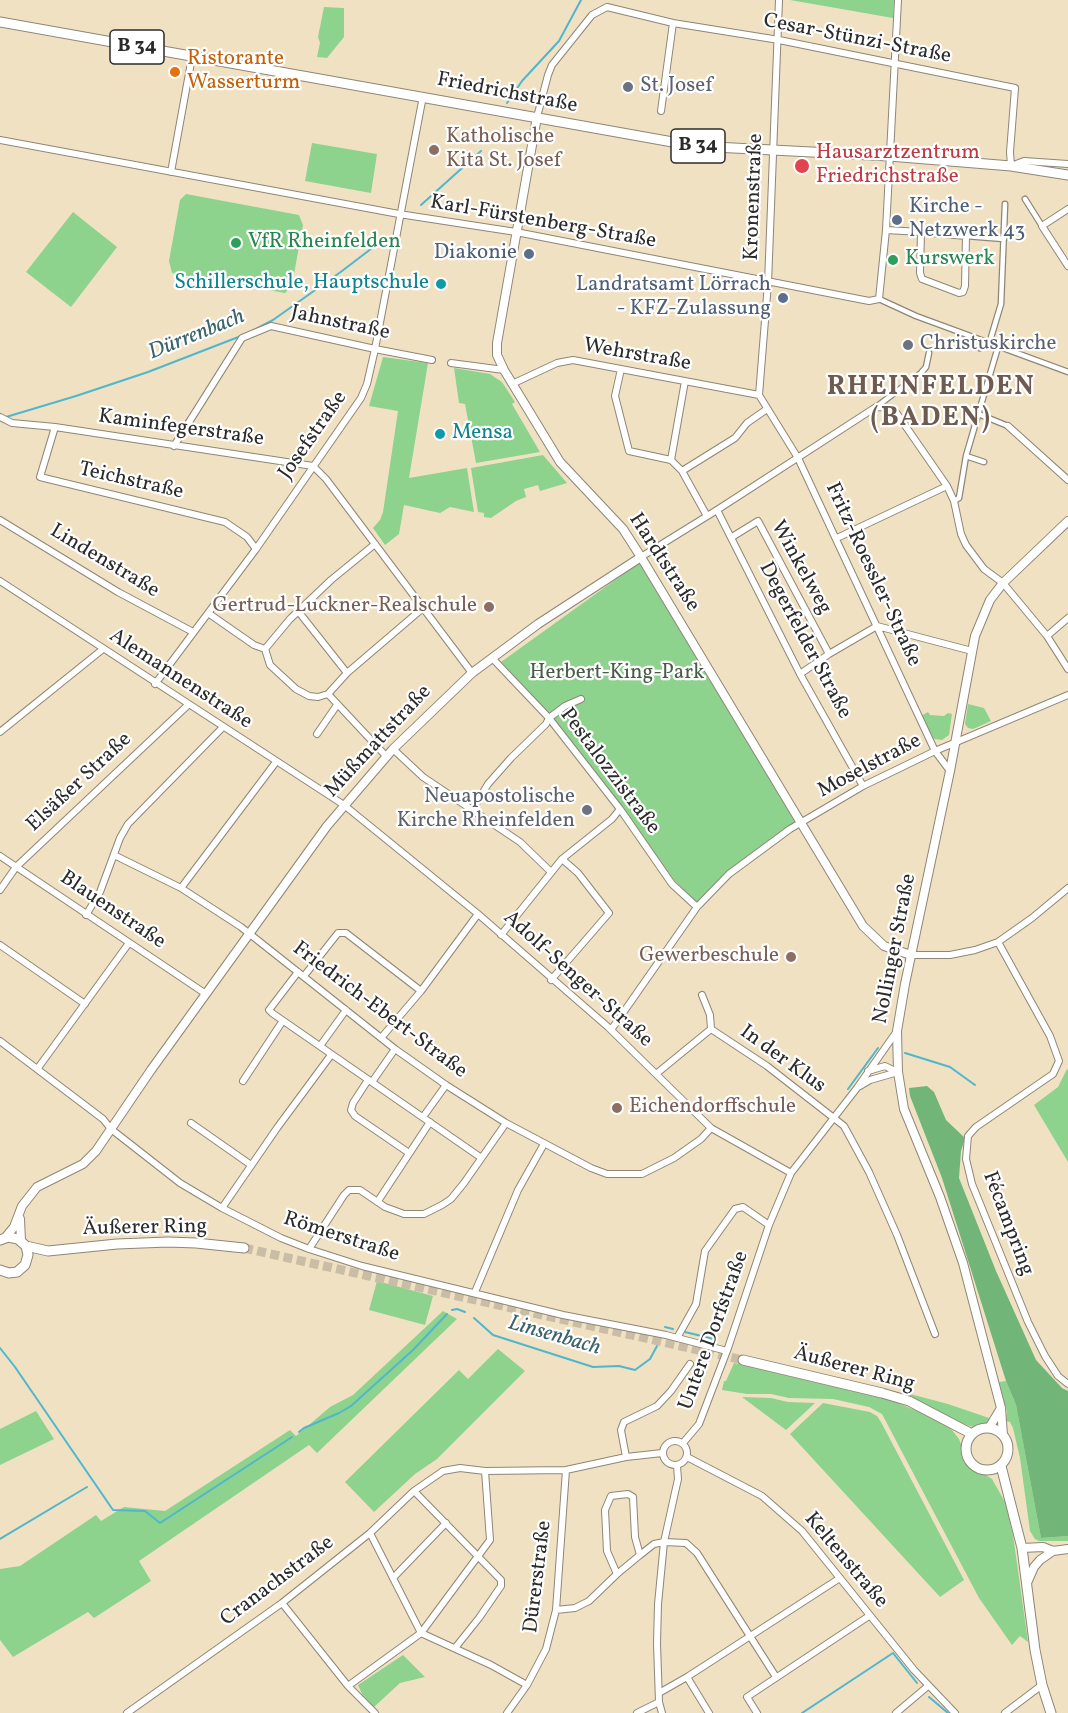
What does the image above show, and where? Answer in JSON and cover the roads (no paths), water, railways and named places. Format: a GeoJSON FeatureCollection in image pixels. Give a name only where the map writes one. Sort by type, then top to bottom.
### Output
{"type":"FeatureCollection","features":[{"type":"Feature","properties":{"kind":"main road","name":"Friedrichstraße"},"geometry":{"type":"LineString","coordinates":[[0,22],[695,146],[889,156],[1011,166]]}},
{"type":"Feature","properties":{"kind":"main road","name":"B 34"},"geometry":{"type":"LineString","coordinates":[[1011,166],[1068,176]]}},
{"type":"Feature","properties":{"kind":"main road","name":"Nollinger Straße"},"geometry":{"type":"LineString","coordinates":[[1003,1435],[1001,1408],[963,1263],[940,1197],[904,1109],[898,1072],[897,1031],[975,636],[990,600],[1003,583],[1068,521]]}},
{"type":"Feature","properties":{"kind":"main road","name":"Äußerer Ring"},"geometry":{"type":"LineString","coordinates":[[2,1239],[13,1238],[48,1251]]}},
{"type":"Feature","properties":{"kind":"main road","name":"Äußerer Ring"},"geometry":{"type":"LineString","coordinates":[[0,1270],[7,1273],[15,1272],[48,1251],[117,1244],[168,1242],[244,1248]]}},
{"type":"Feature","properties":{"kind":"main road"},"geometry":{"type":"LineString","coordinates":[[23,1243],[28,1256],[26,1263]]}},
{"type":"Feature","properties":{"kind":"main road","name":"Äußerer Ring"},"geometry":{"type":"LineString","coordinates":[[743,1360],[891,1395],[909,1401],[972,1434]]}},
{"type":"Feature","properties":{"kind":"main road"},"geometry":{"type":"LineString","coordinates":[[989,1428],[1001,1408]]}},
{"type":"Feature","properties":{"kind":"main road","name":"Äußerer Ring"},"geometry":{"type":"LineString","coordinates":[[952,1424],[967,1443]]}},
{"type":"Feature","properties":{"kind":"main road"},"geometry":{"type":"LineString","coordinates":[[989,1428],[1006,1439],[1008,1456],[1001,1466],[992,1470],[981,1470],[971,1464],[966,1454],[967,1443],[972,1434],[980,1429],[989,1428]]}},
{"type":"Feature","properties":{"kind":"main road"},"geometry":{"type":"LineString","coordinates":[[1001,1466],[1022,1548],[1035,1650],[1042,1685],[1052,1713]]}},
{"type":"Feature","properties":{"kind":"main road"},"geometry":{"type":"LineString","coordinates":[[992,1470],[1007,1492]]}},
{"type":"Feature","properties":{"kind":"street","name":"Kronenstraße"},"geometry":{"type":"LineString","coordinates":[[759,395],[768,283],[779,0]]}},
{"type":"Feature","properties":{"kind":"street"},"geometry":{"type":"LineString","coordinates":[[879,299],[886,230],[898,0]]}},
{"type":"Feature","properties":{"kind":"street","name":"Cesar-Stünzi-Straße"},"geometry":{"type":"LineString","coordinates":[[537,117],[552,65],[591,15],[607,7],[673,23],[779,40],[1015,87],[1011,166]]}},
{"type":"Feature","properties":{"kind":"street"},"geometry":{"type":"LineString","coordinates":[[661,111],[673,23]]}},
{"type":"Feature","properties":{"kind":"street"},"geometry":{"type":"LineString","coordinates":[[171,172],[192,57]]}},
{"type":"Feature","properties":{"kind":"street","name":"Josefstraße"},"geometry":{"type":"LineString","coordinates":[[155,684],[256,549],[362,398],[375,349],[423,96]]}},
{"type":"Feature","properties":{"kind":"street","name":"Hardtstraße"},"geometry":{"type":"LineString","coordinates":[[537,117],[497,343],[497,355],[560,462],[623,529],[641,557],[868,933],[884,946],[911,955]]}},
{"type":"Feature","properties":{"kind":"street","name":"Karl-Fürstenberg-Straße"},"geometry":{"type":"LineString","coordinates":[[0,140],[399,214],[516,232],[857,300],[879,299],[916,316],[1068,372]]}},
{"type":"Feature","properties":{"kind":"street"},"geometry":{"type":"LineString","coordinates":[[1011,166],[1024,161],[1068,164]]}},
{"type":"Feature","properties":{"kind":"street"},"geometry":{"type":"LineString","coordinates":[[1025,199],[1068,266]]}},
{"type":"Feature","properties":{"kind":"street"},"geometry":{"type":"LineString","coordinates":[[980,348],[989,344],[1001,303],[1005,204]]}},
{"type":"Feature","properties":{"kind":"street"},"geometry":{"type":"LineString","coordinates":[[1042,226],[1068,209]]}},
{"type":"Feature","properties":{"kind":"street"},"geometry":{"type":"LineString","coordinates":[[886,230],[1004,239]]}},
{"type":"Feature","properties":{"kind":"street"},"geometry":{"type":"LineString","coordinates":[[921,232],[920,276],[925,281],[959,293],[963,292],[965,286],[966,236]]}},
{"type":"Feature","properties":{"kind":"street","name":"Jahnstraße"},"geometry":{"type":"LineString","coordinates":[[174,446],[242,338],[271,326],[432,360]]}},
{"type":"Feature","properties":{"kind":"street"},"geometry":{"type":"LineString","coordinates":[[954,501],[959,498],[966,456],[977,413],[998,347]]}},
{"type":"Feature","properties":{"kind":"street"},"geometry":{"type":"LineString","coordinates":[[876,406],[921,373],[926,367],[929,353]]}},
{"type":"Feature","properties":{"kind":"street","name":"Wehrstraße"},"geometry":{"type":"LineString","coordinates":[[512,384],[557,363],[573,360],[759,395]]}},
{"type":"Feature","properties":{"kind":"street"},"geometry":{"type":"LineString","coordinates":[[451,363],[504,370]]}},
{"type":"Feature","properties":{"kind":"street"},"geometry":{"type":"LineString","coordinates":[[621,369],[615,396],[629,451],[671,460],[682,471],[707,516]]}},
{"type":"Feature","properties":{"kind":"street"},"geometry":{"type":"LineString","coordinates":[[671,460],[685,381]]}},
{"type":"Feature","properties":{"kind":"street","name":"Fritz-Roessler-Straße"},"geometry":{"type":"LineString","coordinates":[[759,395],[798,458],[935,751],[950,771]]}},
{"type":"Feature","properties":{"kind":"street"},"geometry":{"type":"LineString","coordinates":[[876,406],[893,408],[947,486],[954,501],[966,545],[984,569],[1003,583],[1047,636],[1068,669]]}},
{"type":"Feature","properties":{"kind":"street","name":"Müßmattstraße"},"geometry":{"type":"LineString","coordinates":[[2,1239],[11,1232],[29,1195],[37,1187],[83,1164],[96,1151],[151,1070],[344,805],[386,756],[472,673],[538,624],[876,406]]}},
{"type":"Feature","properties":{"kind":"street"},"geometry":{"type":"LineString","coordinates":[[682,471],[735,438],[747,423],[767,409]]}},
{"type":"Feature","properties":{"kind":"street"},"geometry":{"type":"LineString","coordinates":[[977,413],[1008,426],[1068,480]]}},
{"type":"Feature","properties":{"kind":"street","name":"Kaminfegerstraße"},"geometry":{"type":"LineString","coordinates":[[0,417],[12,423],[55,427],[314,466]]}},
{"type":"Feature","properties":{"kind":"street","name":"Teichstraße"},"geometry":{"type":"LineString","coordinates":[[55,427],[40,477],[225,522],[247,537],[256,549]]}},
{"type":"Feature","properties":{"kind":"street"},"geometry":{"type":"LineString","coordinates":[[966,456],[984,462]]}},
{"type":"Feature","properties":{"kind":"street"},"geometry":{"type":"LineString","coordinates":[[314,466],[472,673]]}},
{"type":"Feature","properties":{"kind":"street"},"geometry":{"type":"LineString","coordinates":[[837,538],[947,486]]}},
{"type":"Feature","properties":{"kind":"street","name":"Degerfelder Straße"},"geometry":{"type":"LineString","coordinates":[[717,510],[800,674],[863,786]]}},
{"type":"Feature","properties":{"kind":"street","name":"Lindenstraße"},"geometry":{"type":"LineString","coordinates":[[0,520],[118,592],[193,632]]}},
{"type":"Feature","properties":{"kind":"street","name":"Winkelweg"},"geometry":{"type":"LineString","coordinates":[[732,537],[758,521],[829,654]]}},
{"type":"Feature","properties":{"kind":"street"},"geometry":{"type":"LineString","coordinates":[[265,649],[298,611],[375,544]]}},
{"type":"Feature","properties":{"kind":"street","name":"Alemannenstraße"},"geometry":{"type":"LineString","coordinates":[[0,581],[344,805]]}},
{"type":"Feature","properties":{"kind":"street"},"geometry":{"type":"LineString","coordinates":[[265,649],[270,665],[296,689],[309,696],[318,697],[328,694],[347,673],[423,608]]}},
{"type":"Feature","properties":{"kind":"street"},"geometry":{"type":"LineString","coordinates":[[298,611],[347,673]]}},
{"type":"Feature","properties":{"kind":"street"},"geometry":{"type":"LineString","coordinates":[[208,613],[254,645],[265,649]]}},
{"type":"Feature","properties":{"kind":"street"},"geometry":{"type":"LineString","coordinates":[[1047,636],[1068,618]]}},
{"type":"Feature","properties":{"kind":"street"},"geometry":{"type":"LineString","coordinates":[[800,674],[877,626],[972,651]]}},
{"type":"Feature","properties":{"kind":"street"},"geometry":{"type":"LineString","coordinates":[[2,728],[103,649]]}},
{"type":"Feature","properties":{"kind":"street","name":"Pestalozzistraße"},"geometry":{"type":"LineString","coordinates":[[492,658],[549,718],[620,809],[672,884],[697,907]]}},
{"type":"Feature","properties":{"kind":"street"},"geometry":{"type":"LineString","coordinates":[[328,694],[386,756]]}},
{"type":"Feature","properties":{"kind":"street","name":"Moselstraße"},"geometry":{"type":"LineString","coordinates":[[612,1030],[697,907],[729,874],[802,823],[863,786],[935,751],[1068,695]]}},
{"type":"Feature","properties":{"kind":"street"},"geometry":{"type":"LineString","coordinates":[[473,809],[489,784],[511,758],[546,724],[549,718],[565,706],[581,699]]}},
{"type":"Feature","properties":{"kind":"street","name":"Elsäßer Straße"},"geometry":{"type":"LineString","coordinates":[[0,890],[16,867],[188,705]]}},
{"type":"Feature","properties":{"kind":"street"},"geometry":{"type":"LineString","coordinates":[[317,734],[337,705]]}},
{"type":"Feature","properties":{"kind":"street"},"geometry":{"type":"LineString","coordinates":[[86,915],[100,892],[120,838],[140,810],[223,727]]}},
{"type":"Feature","properties":{"kind":"street"},"geometry":{"type":"LineString","coordinates":[[393,749],[423,777],[520,842],[551,872]]}},
{"type":"Feature","properties":{"kind":"street"},"geometry":{"type":"LineString","coordinates":[[182,888],[276,762]]}},
{"type":"Feature","properties":{"kind":"street","name":"Adolf-Senger-Straße"},"geometry":{"type":"LineString","coordinates":[[344,805],[478,914],[551,980],[612,1030],[683,1103],[711,1128],[790,1173]]}},
{"type":"Feature","properties":{"kind":"street"},"geometry":{"type":"LineString","coordinates":[[501,935],[562,859],[612,819],[620,809]]}},
{"type":"Feature","properties":{"kind":"street","name":"Friedrich-Ebert-Straße"},"geometry":{"type":"LineString","coordinates":[[114,855],[182,888],[250,933],[395,1049],[446,1085],[544,1144],[591,1168],[607,1174],[642,1174],[674,1158],[701,1139],[711,1128]]}},
{"type":"Feature","properties":{"kind":"street","name":"Blauenstraße"},"geometry":{"type":"LineString","coordinates":[[0,856],[206,994]]}},
{"type":"Feature","properties":{"kind":"street"},"geometry":{"type":"LineString","coordinates":[[551,980],[609,913],[578,873],[562,859]]}},
{"type":"Feature","properties":{"kind":"street"},"geometry":{"type":"LineString","coordinates":[[911,955],[957,954],[998,942],[1068,888]]}},
{"type":"Feature","properties":{"kind":"street"},"geometry":{"type":"LineString","coordinates":[[381,1038],[421,991],[478,914]]}},
{"type":"Feature","properties":{"kind":"street"},"geometry":{"type":"LineString","coordinates":[[304,976],[338,933],[346,933],[421,991]]}},
{"type":"Feature","properties":{"kind":"street","name":"Fécampring"},"geometry":{"type":"LineString","coordinates":[[998,942],[1050,1036],[1059,1061],[1053,1074],[976,1127],[968,1136],[966,1159],[972,1184],[1031,1329],[1058,1376],[1068,1384]]}},
{"type":"Feature","properties":{"kind":"street"},"geometry":{"type":"LineString","coordinates":[[39,1068],[129,943]]}},
{"type":"Feature","properties":{"kind":"street"},"geometry":{"type":"LineString","coordinates":[[0,945],[85,1004]]}},
{"type":"Feature","properties":{"kind":"street"},"geometry":{"type":"LineString","coordinates":[[298,972],[269,1010],[282,1022],[480,1157]]}},
{"type":"Feature","properties":{"kind":"street","name":"In der Klus"},"geometry":{"type":"LineString","coordinates":[[702,995],[710,1015],[711,1029]]}},
{"type":"Feature","properties":{"kind":"street"},"geometry":{"type":"LineString","coordinates":[[320,1046],[346,1010]]}},
{"type":"Feature","properties":{"kind":"street"},"geometry":{"type":"LineString","coordinates":[[243,1082],[282,1022]]}},
{"type":"Feature","properties":{"kind":"street","name":"In der Klus"},"geometry":{"type":"LineString","coordinates":[[656,1074],[711,1029]]}},
{"type":"Feature","properties":{"kind":"street","name":"In der Klus"},"geometry":{"type":"LineString","coordinates":[[711,1029],[768,1066],[844,1126],[869,1172],[897,1235],[935,1334]]}},
{"type":"Feature","properties":{"kind":"street","name":"Untere Dorfstraße"},"geometry":{"type":"LineString","coordinates":[[662,1453],[670,1441],[683,1443],[699,1424],[727,1351],[769,1225],[790,1173],[857,1088],[897,1031]]}},
{"type":"Feature","properties":{"kind":"street","name":"Römerstraße"},"geometry":{"type":"LineString","coordinates":[[0,1041],[39,1068],[180,1183],[266,1232],[362,1266],[562,1315],[677,1338],[727,1351]]}},
{"type":"Feature","properties":{"kind":"street"},"geometry":{"type":"LineString","coordinates":[[395,1049],[352,1103],[351,1110],[355,1116],[409,1153]]}},
{"type":"Feature","properties":{"kind":"street"},"geometry":{"type":"LineString","coordinates":[[222,1208],[331,1055]]}},
{"type":"Feature","properties":{"kind":"street"},"geometry":{"type":"LineString","coordinates":[[868,1071],[885,1066],[898,1072]]}},
{"type":"Feature","properties":{"kind":"street","name":"Untere Dorfstraße"},"geometry":{"type":"LineString","coordinates":[[857,1088],[870,1080],[898,1072]]}},
{"type":"Feature","properties":{"kind":"street"},"geometry":{"type":"LineString","coordinates":[[423,1117],[446,1085]]}},
{"type":"Feature","properties":{"kind":"street"},"geometry":{"type":"LineString","coordinates":[[378,1201],[430,1122]]}},
{"type":"Feature","properties":{"kind":"street"},"geometry":{"type":"LineString","coordinates":[[309,1249],[324,1224],[349,1191],[360,1190],[385,1207],[404,1214],[415,1215],[433,1210],[451,1199],[506,1122]]}},
{"type":"Feature","properties":{"kind":"street"},"geometry":{"type":"LineString","coordinates":[[191,1123],[251,1165]]}},
{"type":"Feature","properties":{"kind":"street"},"geometry":{"type":"LineString","coordinates":[[475,1292],[519,1190],[544,1144]]}},
{"type":"Feature","properties":{"kind":"street","name":"Untere Dorfstraße"},"geometry":{"type":"LineString","coordinates":[[677,1338],[696,1304],[705,1251],[735,1209],[743,1207],[769,1225]]}},
{"type":"Feature","properties":{"kind":"street"},"geometry":{"type":"LineString","coordinates":[[20,1214],[23,1243]]}},
{"type":"Feature","properties":{"kind":"street"},"geometry":{"type":"LineString","coordinates":[[626,1457],[621,1430],[624,1422],[657,1406],[690,1364]]}},
{"type":"Feature","properties":{"kind":"street"},"geometry":{"type":"LineString","coordinates":[[348,1686],[421,1633],[490,1540],[485,1471],[566,1470],[626,1457],[662,1453],[667,1463],[677,1466],[687,1457],[683,1443]]}},
{"type":"Feature","properties":{"kind":"street","name":"Keltenstraße"},"geometry":{"type":"LineString","coordinates":[[687,1457],[762,1496],[802,1531],[869,1616],[928,1686],[955,1713]]}},
{"type":"Feature","properties":{"kind":"street"},"geometry":{"type":"LineString","coordinates":[[662,1713],[659,1702],[657,1614],[664,1542],[676,1489],[677,1466]]}},
{"type":"Feature","properties":{"kind":"street","name":"Cranachstraße"},"geometry":{"type":"LineString","coordinates":[[128,1713],[282,1603],[370,1533],[414,1491],[443,1471],[460,1468],[485,1471]]}},
{"type":"Feature","properties":{"kind":"street","name":"Dürerstraße"},"geometry":{"type":"LineString","coordinates":[[507,1713],[527,1685],[546,1649],[556,1610],[566,1470]]}},
{"type":"Feature","properties":{"kind":"street"},"geometry":{"type":"LineString","coordinates":[[414,1491],[501,1580],[501,1586],[455,1648]]}},
{"type":"Feature","properties":{"kind":"street"},"geometry":{"type":"LineString","coordinates":[[617,1574],[607,1551],[605,1510],[612,1496],[628,1494],[633,1497],[635,1537],[640,1555]]}},
{"type":"Feature","properties":{"kind":"street"},"geometry":{"type":"LineString","coordinates":[[393,1578],[446,1523]]}},
{"type":"Feature","properties":{"kind":"street"},"geometry":{"type":"LineString","coordinates":[[370,1533],[421,1633],[527,1685]]}},
{"type":"Feature","properties":{"kind":"street"},"geometry":{"type":"LineString","coordinates":[[556,1610],[575,1608],[589,1601],[617,1574],[654,1544],[686,1543],[697,1553],[776,1677]]}},
{"type":"Feature","properties":{"kind":"street"},"geometry":{"type":"LineString","coordinates":[[1022,1548],[1043,1547],[1053,1551]]}},
{"type":"Feature","properties":{"kind":"street"},"geometry":{"type":"LineString","coordinates":[[1022,1548],[1030,1556],[1045,1556]]}},
{"type":"Feature","properties":{"kind":"street"},"geometry":{"type":"LineString","coordinates":[[1026,1584],[1034,1567],[1045,1556],[1053,1551],[1068,1549]]}},
{"type":"Feature","properties":{"kind":"street"},"geometry":{"type":"LineString","coordinates":[[659,1693],[840,1578]]}},
{"type":"Feature","properties":{"kind":"street"},"geometry":{"type":"LineString","coordinates":[[282,1603],[348,1686],[375,1713]]}},
{"type":"Feature","properties":{"kind":"street"},"geometry":{"type":"LineString","coordinates":[[757,1713],[747,1697],[869,1616]]}},
{"type":"Feature","properties":{"kind":"street"},"geometry":{"type":"LineString","coordinates":[[687,1677],[709,1713]]}},
{"type":"Feature","properties":{"kind":"street"},"geometry":{"type":"LineString","coordinates":[[1005,1713],[1042,1685]]}},
{"type":"Feature","properties":{"kind":"street"},"geometry":{"type":"LineString","coordinates":[[896,1713],[928,1686]]}},
{"type":"Feature","properties":{"kind":"street"},"geometry":{"type":"LineString","coordinates":[[637,1713],[659,1702]]}},
{"type":"Feature","properties":{"kind":"waterway","name":"Dürrenbach"},"geometry":{"type":"LineString","coordinates":[[507,103],[522,81],[559,41],[581,0]]}},
{"type":"Feature","properties":{"kind":"waterway","name":"Dürrenbach"},"geometry":{"type":"LineString","coordinates":[[421,205],[481,151]]}},
{"type":"Feature","properties":{"kind":"waterway","name":"Dürrenbach"},"geometry":{"type":"LineString","coordinates":[[252,331],[273,320],[384,239]]}},
{"type":"Feature","properties":{"kind":"waterway","name":"Dürrenbach"},"geometry":{"type":"LineString","coordinates":[[6,417],[148,372],[241,336]]}},
{"type":"Feature","properties":{"kind":"waterway"},"geometry":{"type":"LineString","coordinates":[[848,1089],[878,1048]]}},
{"type":"Feature","properties":{"kind":"waterway"},"geometry":{"type":"LineString","coordinates":[[905,1053],[950,1067],[975,1085]]}},
{"type":"Feature","properties":{"kind":"waterway"},"geometry":{"type":"LineString","coordinates":[[452,1310],[465,1312]]}},
{"type":"Feature","properties":{"kind":"waterway"},"geometry":{"type":"LineString","coordinates":[[299,1432],[351,1406],[413,1350],[447,1314]]}},
{"type":"Feature","properties":{"kind":"waterway","name":"Linsenbach"},"geometry":{"type":"LineString","coordinates":[[474,1318],[493,1335],[593,1367],[619,1366],[635,1370],[650,1359],[657,1346]]}},
{"type":"Feature","properties":{"kind":"waterway"},"geometry":{"type":"LineString","coordinates":[[665,1327],[673,1329]]}},
{"type":"Feature","properties":{"kind":"waterway"},"geometry":{"type":"LineString","coordinates":[[685,1332],[714,1339]]}},
{"type":"Feature","properties":{"kind":"waterway"},"geometry":{"type":"LineString","coordinates":[[0,1348],[113,1510],[145,1511],[160,1523],[292,1437]]}},
{"type":"Feature","properties":{"kind":"waterway"},"geometry":{"type":"LineString","coordinates":[[0,1539],[87,1487]]}},
{"type":"Feature","properties":{"kind":"waterway"},"geometry":{"type":"LineString","coordinates":[[802,1713],[893,1653],[917,1683]]}},
{"type":"Feature","properties":{"kind":"waterway"},"geometry":{"type":"LineString","coordinates":[[929,1697],[948,1713]]}},
{"type":"Feature","properties":{"kind":"tunnel"},"geometry":{"type":"LineString","coordinates":[[244,1248],[743,1360]]}},
{"type":"Feature","properties":{"kind":"place","name":"Ristorante Wasserturm"},"geometry":{"type":"Point","coordinates":[175,72]}},
{"type":"Feature","properties":{"kind":"place","name":"St. Josef"},"geometry":{"type":"Point","coordinates":[628,87]}},
{"type":"Feature","properties":{"kind":"place","name":"Katholische Kita St. Josef"},"geometry":{"type":"Point","coordinates":[434,150]}},
{"type":"Feature","properties":{"kind":"place","name":"Hausarztzentrum Friedrichstraße"},"geometry":{"type":"Point","coordinates":[802,166]}},
{"type":"Feature","properties":{"kind":"place","name":"Kirche - Netzwerk 43"},"geometry":{"type":"Point","coordinates":[897,220]}},
{"type":"Feature","properties":{"kind":"place","name":"VfR Rheinfelden"},"geometry":{"type":"Point","coordinates":[236,243]}},
{"type":"Feature","properties":{"kind":"place","name":"Diakonie"},"geometry":{"type":"Point","coordinates":[529,254]}},
{"type":"Feature","properties":{"kind":"place","name":"Kurswerk"},"geometry":{"type":"Point","coordinates":[893,260]}},
{"type":"Feature","properties":{"kind":"place","name":"Schillerschule, Hauptschule"},"geometry":{"type":"Point","coordinates":[441,284]}},
{"type":"Feature","properties":{"kind":"place","name":"Landratsamt Lörrach - KFZ-Zulassung"},"geometry":{"type":"Point","coordinates":[783,298]}},
{"type":"Feature","properties":{"kind":"place","name":"Christuskirche"},"geometry":{"type":"Point","coordinates":[908,345]}},
{"type":"Feature","properties":{"kind":"place","name":"Mensa"},"geometry":{"type":"Point","coordinates":[440,434]}},
{"type":"Feature","properties":{"kind":"place","name":"Gertrud-Luckner-Realschule"},"geometry":{"type":"Point","coordinates":[489,607]}},
{"type":"Feature","properties":{"kind":"place","name":"Neuapostolische Kirche Rheinfelden"},"geometry":{"type":"Point","coordinates":[587,810]}},
{"type":"Feature","properties":{"kind":"place","name":"Gewerbeschule"},"geometry":{"type":"Point","coordinates":[791,957]}},
{"type":"Feature","properties":{"kind":"place","name":"Eichendorffschule"},"geometry":{"type":"Point","coordinates":[617,1108]}},
{"type":"Feature","properties":{"kind":"district","name":"RHEINFELDEN (BADEN)"},"geometry":{"type":"Point","coordinates":[931,404]}},
{"type":"Feature","properties":{"kind":"park label","name":"Herbert-King-Park"},"geometry":{"type":"Point","coordinates":[617,674]}}]}
